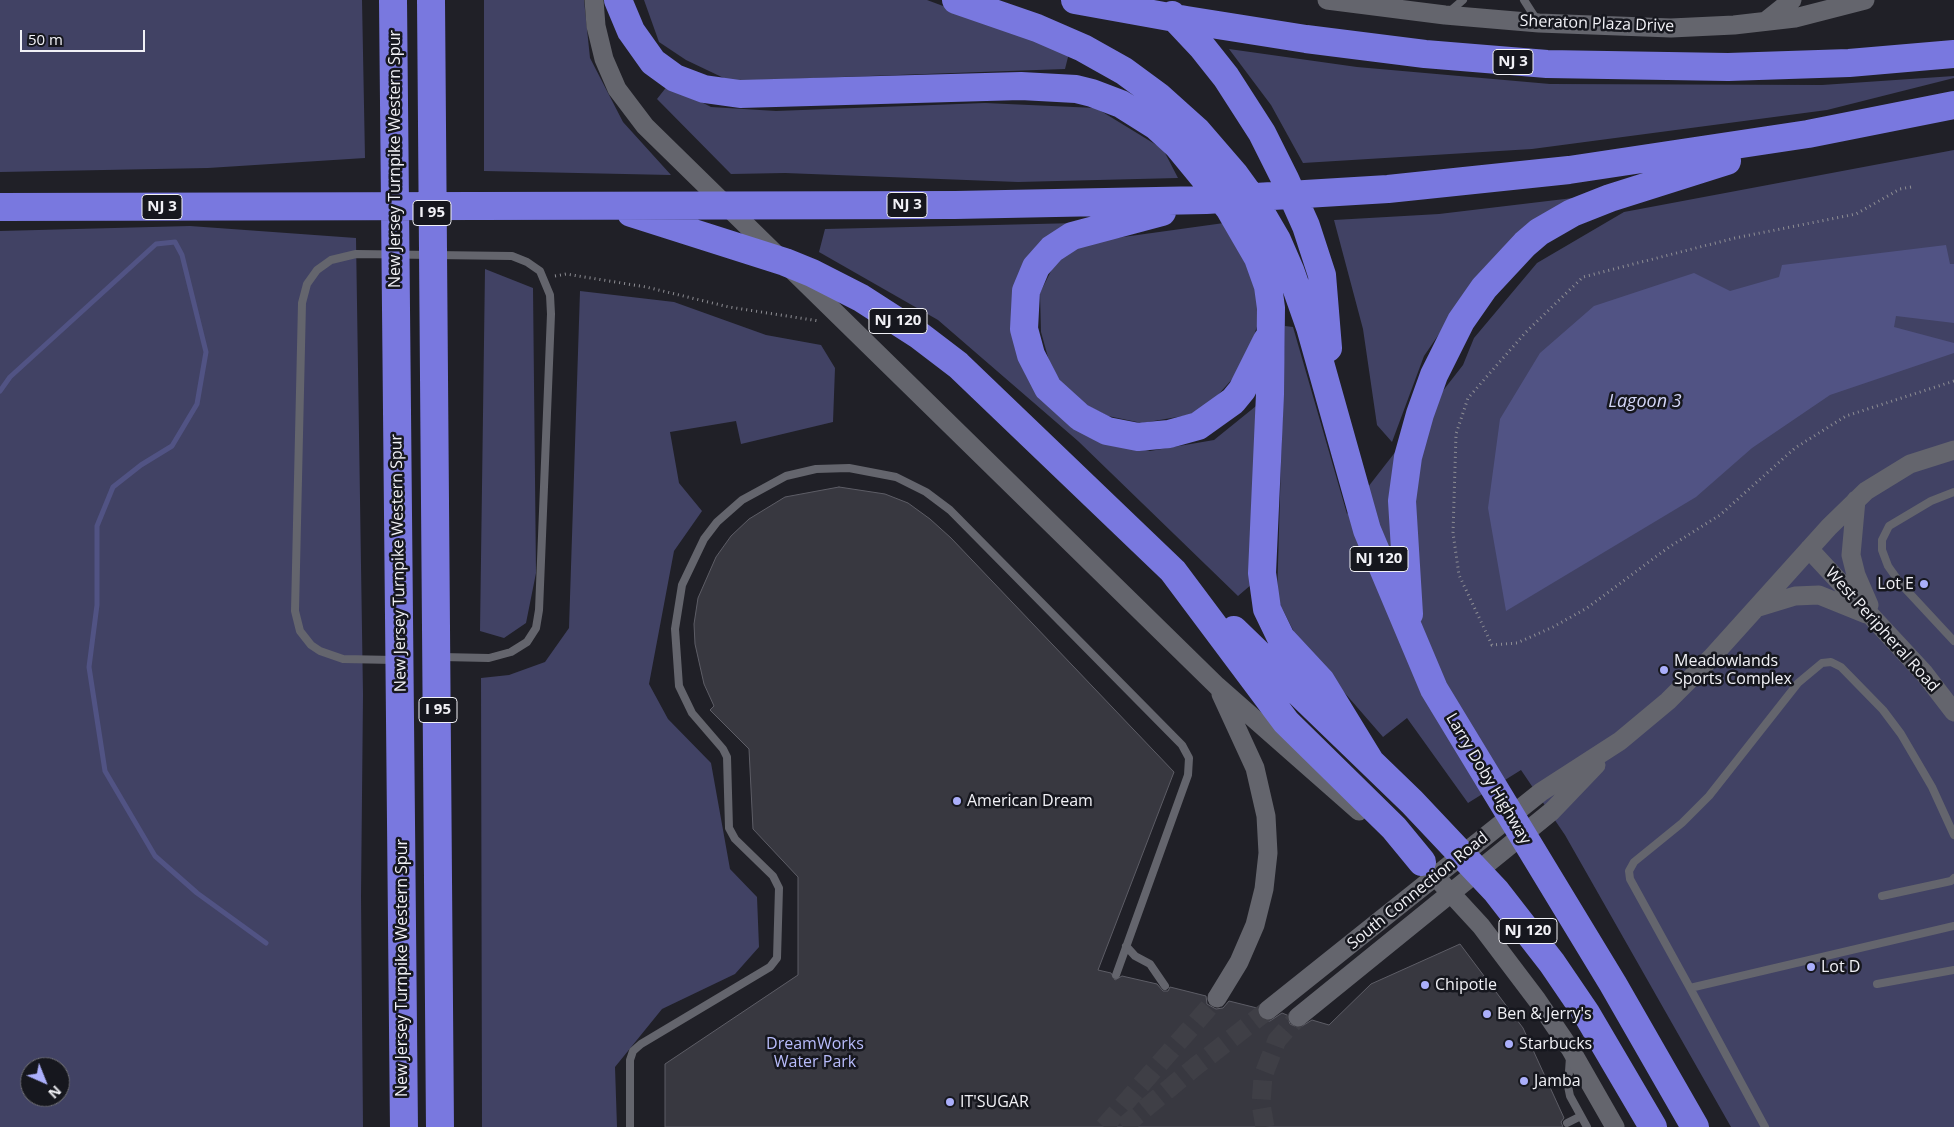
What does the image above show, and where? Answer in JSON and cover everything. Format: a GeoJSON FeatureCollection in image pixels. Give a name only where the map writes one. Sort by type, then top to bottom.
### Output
{"type":"FeatureCollection","features":[{"type":"Feature","properties":{"kind":"highway","name":"New Jersey Turnpike Western Spur"},"geometry":{"type":"LineString","coordinates":[[393,0],[404,1127]]}},
{"type":"Feature","properties":{"kind":"highway","name":"I 95"},"geometry":{"type":"LineString","coordinates":[[431,0],[440,1127]]}},
{"type":"Feature","properties":{"kind":"highway"},"geometry":{"type":"LineString","coordinates":[[618,0],[631,31],[653,62],[675,78],[704,89],[740,94],[1021,86],[1059,87],[1084,91],[1107,98],[1134,112],[1166,134],[1192,161],[1229,208],[1263,270],[1271,308],[1270,394],[1262,560],[1264,598],[1276,629],[1288,646],[1320,681],[1370,761]]}},
{"type":"Feature","properties":{"kind":"highway","name":"NJ 120"},"geometry":{"type":"LineString","coordinates":[[956,0],[1037,28],[1103,59],[1152,92],[1197,131],[1235,175],[1256,204],[1277,240],[1290,270],[1333,407]]}},
{"type":"Feature","properties":{"kind":"highway","name":"NJ 3"},"geometry":{"type":"LineString","coordinates":[[1075,0],[1306,39],[1425,54],[1547,64],[1667,68],[1763,66],[1849,63],[1954,54]]}},
{"type":"Feature","properties":{"kind":"highway"},"geometry":{"type":"LineString","coordinates":[[1156,0],[1191,34],[1226,77],[1262,133],[1299,210],[1322,275],[1333,407]]}},
{"type":"Feature","properties":{"kind":"highway","name":"NJ 3"},"geometry":{"type":"LineString","coordinates":[[0,207],[982,204],[1206,200],[1388,189],[1509,178],[1808,134],[1954,105]]}},
{"type":"Feature","properties":{"kind":"highway"},"geometry":{"type":"LineString","coordinates":[[1410,636],[1402,501],[1408,456],[1434,376],[1461,321],[1488,283],[1539,232],[1572,213],[1597,202],[1808,134]]}},
{"type":"Feature","properties":{"kind":"highway"},"geometry":{"type":"LineString","coordinates":[[1206,200],[1084,232],[1067,239],[1052,249],[1036,267],[1026,290],[1024,303],[1026,336],[1036,366],[1048,388],[1058,399],[1093,425],[1121,434],[1138,436],[1169,434],[1198,426],[1233,401],[1242,390],[1256,364],[1270,332]]}},
{"type":"Feature","properties":{"kind":"highway","name":"NJ 120"},"geometry":{"type":"LineString","coordinates":[[608,205],[785,262],[838,286],[881,310],[933,345],[979,384],[1370,761],[1465,857],[1534,938],[1599,1032],[1653,1127]]}},
{"type":"Feature","properties":{"kind":"highway","name":"Larry Doby Highway"},"geometry":{"type":"LineString","coordinates":[[1333,407],[1367,530],[1410,636],[1434,689],[1617,992],[1695,1127]]}},
{"type":"Feature","properties":{"kind":"highway"},"geometry":{"type":"LineString","coordinates":[[1173,571],[1286,722],[1394,828],[1422,862]]}},
{"type":"Feature","properties":{"kind":"street"},"geometry":{"type":"LineString","coordinates":[[594,0],[599,44],[611,75],[628,105],[654,135],[1217,686],[1387,836],[1422,862],[1500,950],[1571,1050],[1615,1127]]}},
{"type":"Feature","properties":{"kind":"street","name":"Sheraton Plaza Drive"},"geometry":{"type":"LineString","coordinates":[[1327,0],[1445,15],[1540,23],[1672,28],[1795,18],[1865,0]]}},
{"type":"Feature","properties":{"kind":"street"},"geometry":{"type":"LineString","coordinates":[[1764,22],[1792,0]]}},
{"type":"Feature","properties":{"kind":"street","name":"South Connection Road"},"geometry":{"type":"LineString","coordinates":[[1298,1017],[1422,914],[1552,811],[1620,741],[1690,680],[1856,500],[1898,470],[1932,455],[1954,450]]}},
{"type":"Feature","properties":{"kind":"street"},"geometry":{"type":"LineString","coordinates":[[1856,500],[1851,545],[1853,564],[1876,619]]}},
{"type":"Feature","properties":{"kind":"street","name":"West Peripheral Road"},"geometry":{"type":"LineString","coordinates":[[1809,549],[1876,619],[1924,673],[1954,712]]}},
{"type":"Feature","properties":{"kind":"street"},"geometry":{"type":"LineString","coordinates":[[1758,607],[1796,596],[1819,595],[1876,619]]}},
{"type":"Feature","properties":{"kind":"street"},"geometry":{"type":"LineString","coordinates":[[1217,686],[1255,768],[1263,798],[1268,835],[1264,889],[1255,925],[1239,962],[1217,998]]}},
{"type":"Feature","properties":{"kind":"street","name":"South Connection Road"},"geometry":{"type":"LineString","coordinates":[[1268,1010],[1541,792],[1620,741]]}},
{"type":"Feature","properties":{"kind":"lane"},"geometry":{"type":"LineString","coordinates":[[1445,15],[1463,0]]}},
{"type":"Feature","properties":{"kind":"lane"},"geometry":{"type":"LineString","coordinates":[[1524,0],[1540,23]]}},
{"type":"Feature","properties":{"kind":"lane"},"geometry":{"type":"LineString","coordinates":[[400,660],[355,660],[330,656],[311,646],[297,622],[301,312],[307,284],[323,264],[340,257],[356,254],[502,255],[527,262],[544,278],[550,295],[551,314],[538,619],[532,636],[511,652],[489,658],[437,657]]}},
{"type":"Feature","properties":{"kind":"lane"},"geometry":{"type":"LineString","coordinates":[[630,1127],[630,1060],[633,1051],[641,1044],[770,967],[777,958],[779,888],[773,876],[735,839],[730,828],[728,758],[723,749],[692,712],[680,686],[675,658],[674,629],[682,585],[704,539],[717,522],[742,500],[786,476],[816,468],[849,468],[896,477],[926,492],[950,510],[1182,745],[1189,758],[1188,775],[1116,975]]}},
{"type":"Feature","properties":{"kind":"lane"},"geometry":{"type":"LineString","coordinates":[[1954,492],[1931,501],[1889,526],[1882,540],[1882,550],[1888,566],[1900,583],[1954,641]]}},
{"type":"Feature","properties":{"kind":"lane"},"geometry":{"type":"LineString","coordinates":[[1765,1127],[1630,878],[1629,871],[1634,862],[1670,833],[1708,796],[1798,683],[1822,664],[1831,662],[1841,667],[1883,710],[1901,734],[1917,759],[1946,815],[1954,835]]}},
{"type":"Feature","properties":{"kind":"lane"},"geometry":{"type":"LineString","coordinates":[[1882,896],[1951,881],[1954,878]]}},
{"type":"Feature","properties":{"kind":"lane"},"geometry":{"type":"LineString","coordinates":[[1690,988],[1954,926]]}},
{"type":"Feature","properties":{"kind":"lane"},"geometry":{"type":"LineString","coordinates":[[1126,946],[1135,956],[1150,964],[1165,986]]}},
{"type":"Feature","properties":{"kind":"lane"},"geometry":{"type":"LineString","coordinates":[[1877,984],[1954,970]]}},
{"type":"Feature","properties":{"kind":"lane"},"geometry":{"type":"LineString","coordinates":[[1571,1050],[1568,1086],[1587,1127]]}},
{"type":"Feature","properties":{"kind":"lane"},"geometry":{"type":"LineString","coordinates":[[1567,1123],[1581,1116]]}},
{"type":"Feature","properties":{"kind":"path"},"geometry":{"type":"LineString","coordinates":[[1911,187],[1900,189],[1856,214],[1735,238],[1583,277],[1526,332],[1468,398],[1456,434],[1453,533],[1459,575],[1492,645],[1518,643],[1553,627],[1587,608],[1669,547],[1720,515],[1795,448],[1846,416],[1954,382]]}},
{"type":"Feature","properties":{"kind":"path"},"geometry":{"type":"LineString","coordinates":[[544,278],[566,274],[646,287],[728,307],[827,322]]}},
{"type":"Feature","properties":{"kind":"shaded area"},"geometry":{"type":"Polygon","coordinates":[[[0,0],[362,0],[365,158],[208,168],[0,172],[0,0]]]}},
{"type":"Feature","properties":{"kind":"shaded area"},"geometry":{"type":"Polygon","coordinates":[[[484,0],[584,0],[590,58],[623,122],[671,175],[484,171],[484,0]]]}},
{"type":"Feature","properties":{"kind":"shaded area"},"geometry":{"type":"Polygon","coordinates":[[[644,0],[927,0],[1069,53],[1065,69],[730,81],[686,60],[659,42],[644,0]]]}},
{"type":"Feature","properties":{"kind":"shaded area"},"geometry":{"type":"Polygon","coordinates":[[[1229,49],[1357,67],[1550,84],[1822,85],[1954,76],[1954,78],[1827,110],[1532,149],[1303,163],[1271,105],[1229,49]]]}},
{"type":"Feature","properties":{"kind":"shaded area"},"geometry":{"type":"Polygon","coordinates":[[[668,85],[711,107],[776,111],[985,103],[1096,108],[1163,149],[1178,178],[1018,182],[785,173],[731,174],[657,99],[668,85]]]}},
{"type":"Feature","properties":{"kind":"shaded area","name":"Meadowlands Sports Complex"},"geometry":{"type":"Polygon","coordinates":[[[1954,150],[1954,1127],[1731,1127],[1565,835],[1521,770],[1468,803],[1407,718],[1383,737],[1297,638],[1277,598],[1285,326],[1293,327],[1347,514],[1463,365],[1474,338],[1537,263],[1624,212],[1954,150]]]}},
{"type":"Feature","properties":{"kind":"shaded area"},"geometry":{"type":"Polygon","coordinates":[[[1573,198],[1484,268],[1424,356],[1392,442],[1377,425],[1363,329],[1334,220],[1439,214],[1573,198]]]}},
{"type":"Feature","properties":{"kind":"shaded area"},"geometry":{"type":"Polygon","coordinates":[[[1078,223],[1049,240],[1018,354],[1109,442],[1150,451],[1214,440],[1261,402],[1252,584],[1238,596],[1078,441],[938,320],[819,252],[825,229],[1078,223]]]}},
{"type":"Feature","properties":{"kind":"shaded area"},"geometry":{"type":"Polygon","coordinates":[[[1224,223],[1255,277],[1262,312],[1243,367],[1208,406],[1189,415],[1142,423],[1108,416],[1083,403],[1064,386],[1051,368],[1041,332],[1040,293],[1054,265],[1065,255],[1087,242],[1224,223]]]}},
{"type":"Feature","properties":{"kind":"shaded area"},"geometry":{"type":"Polygon","coordinates":[[[190,226],[356,238],[363,695],[361,896],[363,1127],[0,1127],[0,231],[190,226]]]}},
{"type":"Feature","properties":{"kind":"shaded area"},"geometry":{"type":"Polygon","coordinates":[[[485,269],[533,288],[536,573],[526,623],[504,638],[480,631],[485,269]]]}},
{"type":"Feature","properties":{"kind":"shaded area"},"geometry":{"type":"Polygon","coordinates":[[[580,291],[674,302],[766,335],[821,345],[835,368],[833,422],[741,444],[736,421],[670,432],[679,483],[702,511],[674,551],[649,684],[668,719],[711,763],[730,869],[757,897],[759,947],[735,974],[662,1009],[615,1067],[617,1127],[482,1127],[481,678],[509,675],[545,662],[569,628],[580,291]]]}},
{"type":"Feature","properties":{"kind":"water","name":"Lagoon 3"},"geometry":{"type":"Polygon","coordinates":[[[1946,245],[1950,264],[1954,264],[1954,323],[1896,316],[1894,327],[1954,343],[1954,353],[1830,395],[1752,448],[1696,497],[1506,611],[1488,508],[1500,419],[1540,353],[1594,306],[1694,273],[1730,291],[1779,277],[1782,265],[1946,245]]]}},
{"type":"Feature","properties":{"kind":"building","name":"American Dream"},"geometry":{"type":"Polygon","coordinates":[[[839,487],[885,494],[908,503],[930,519],[951,538],[1174,772],[1098,970],[1111,973],[1115,980],[1122,976],[1157,984],[1163,991],[1168,991],[1170,987],[1206,996],[1207,1004],[1216,1009],[1223,1008],[1229,1001],[1257,1008],[1259,1017],[1264,1021],[1270,1021],[1282,1013],[1287,1015],[1290,1024],[1299,1028],[1312,1020],[1329,1025],[1371,984],[1460,944],[1523,1028],[1564,1118],[1561,1122],[1563,1127],[665,1127],[665,1064],[798,975],[798,877],[753,829],[749,749],[710,710],[714,706],[704,684],[695,644],[694,624],[698,598],[716,557],[731,536],[749,519],[785,497],[839,487]]]}},
{"type":"Feature","properties":{"kind":"waterway"},"geometry":{"type":"LineString","coordinates":[[0,391],[10,377],[156,244],[175,242],[182,255],[206,352],[197,404],[172,446],[141,465],[113,487],[97,526],[97,605],[89,667],[105,771],[155,856],[197,893],[266,943]]}},
{"type":"Feature","properties":{"kind":"tunnel"},"geometry":{"type":"LineString","coordinates":[[1104,1127],[1217,998]]}},
{"type":"Feature","properties":{"kind":"tunnel"},"geometry":{"type":"LineString","coordinates":[[1123,1127],[1196,1066],[1268,1010]]}},
{"type":"Feature","properties":{"kind":"tunnel"},"geometry":{"type":"LineString","coordinates":[[1265,1127],[1261,1104],[1263,1076],[1277,1040],[1298,1017]]}},
{"type":"Feature","properties":{"kind":"place","name":"Lot E"},"geometry":{"type":"Point","coordinates":[1924,584]}},
{"type":"Feature","properties":{"kind":"place","name":"Meadowlands Sports Complex"},"geometry":{"type":"Point","coordinates":[1664,670]}},
{"type":"Feature","properties":{"kind":"place","name":"American Dream"},"geometry":{"type":"Point","coordinates":[957,801]}},
{"type":"Feature","properties":{"kind":"place","name":"Lot D"},"geometry":{"type":"Point","coordinates":[1811,967]}},
{"type":"Feature","properties":{"kind":"place","name":"Chipotle"},"geometry":{"type":"Point","coordinates":[1425,985]}},
{"type":"Feature","properties":{"kind":"place","name":"Ben & Jerry's"},"geometry":{"type":"Point","coordinates":[1487,1014]}},
{"type":"Feature","properties":{"kind":"place","name":"Starbucks"},"geometry":{"type":"Point","coordinates":[1509,1044]}},
{"type":"Feature","properties":{"kind":"place","name":"Jamba"},"geometry":{"type":"Point","coordinates":[1524,1081]}},
{"type":"Feature","properties":{"kind":"place","name":"IT'SUGAR"},"geometry":{"type":"Point","coordinates":[950,1102]}},
{"type":"Feature","properties":{"kind":"park label","name":"DreamWorks Water Park"},"geometry":{"type":"Point","coordinates":[815,1053]}}]}
